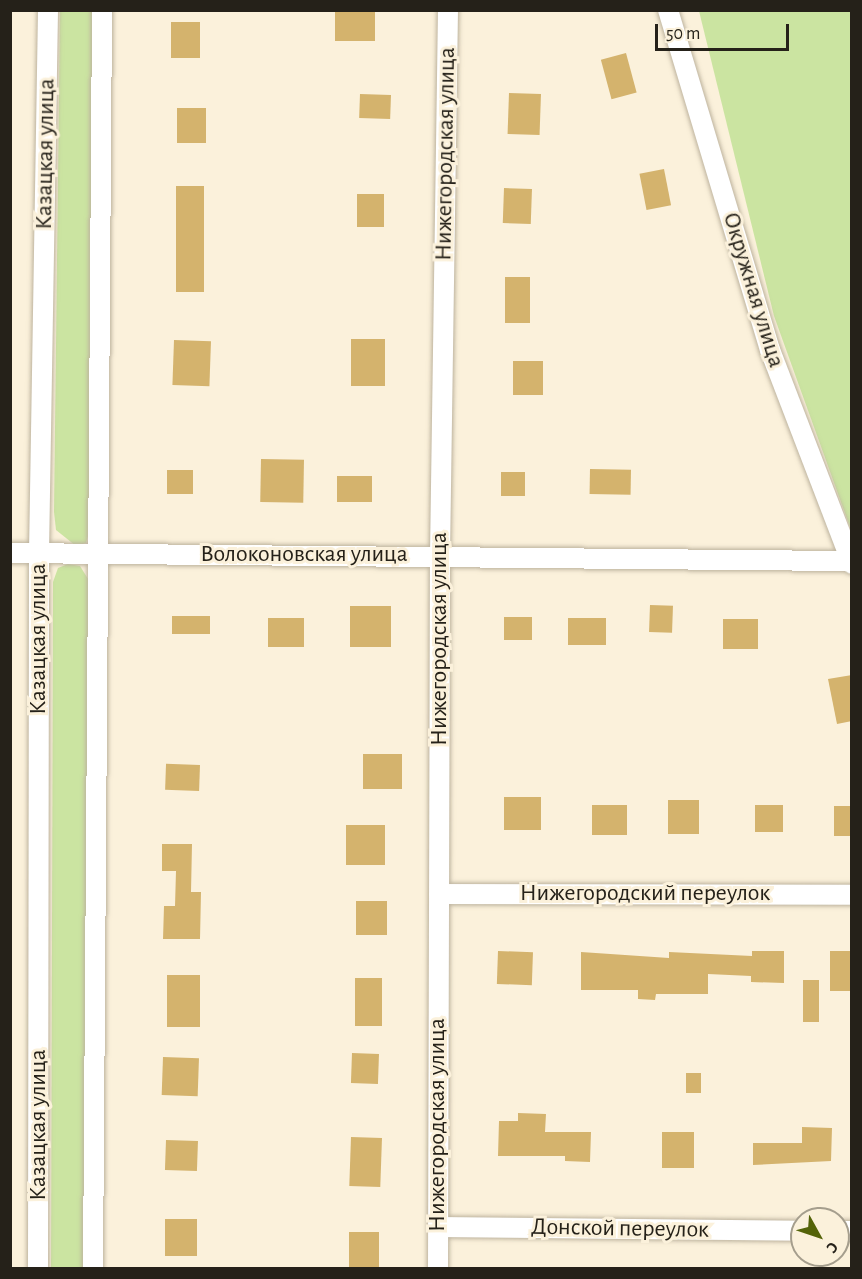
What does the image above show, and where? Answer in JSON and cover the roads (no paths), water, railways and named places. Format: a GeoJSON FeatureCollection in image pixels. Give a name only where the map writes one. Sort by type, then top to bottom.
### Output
{"type":"FeatureCollection","features":[{"type":"Feature","properties":{"kind":"street","name":"Казацкая улица"},"geometry":{"type":"LineString","coordinates":[[38,1269],[39,553],[48,10]]}},
{"type":"Feature","properties":{"kind":"street"},"geometry":{"type":"LineString","coordinates":[[93,1269],[102,10]]}},
{"type":"Feature","properties":{"kind":"street","name":"Нижегородская улица"},"geometry":{"type":"LineString","coordinates":[[438,1269],[440,555],[448,10]]}},
{"type":"Feature","properties":{"kind":"street","name":"Окружная улица"},"geometry":{"type":"LineString","coordinates":[[668,10],[770,350],[850,562]]}},
{"type":"Feature","properties":{"kind":"street","name":"Волоконовская улица"},"geometry":{"type":"LineString","coordinates":[[10,553],[440,555],[850,562]]}},
{"type":"Feature","properties":{"kind":"street","name":"Нижегородский переулок"},"geometry":{"type":"LineString","coordinates":[[439,894],[852,895]]}},
{"type":"Feature","properties":{"kind":"street","name":"Донской переулок"},"geometry":{"type":"LineString","coordinates":[[438,1227],[790,1231]]}}]}
